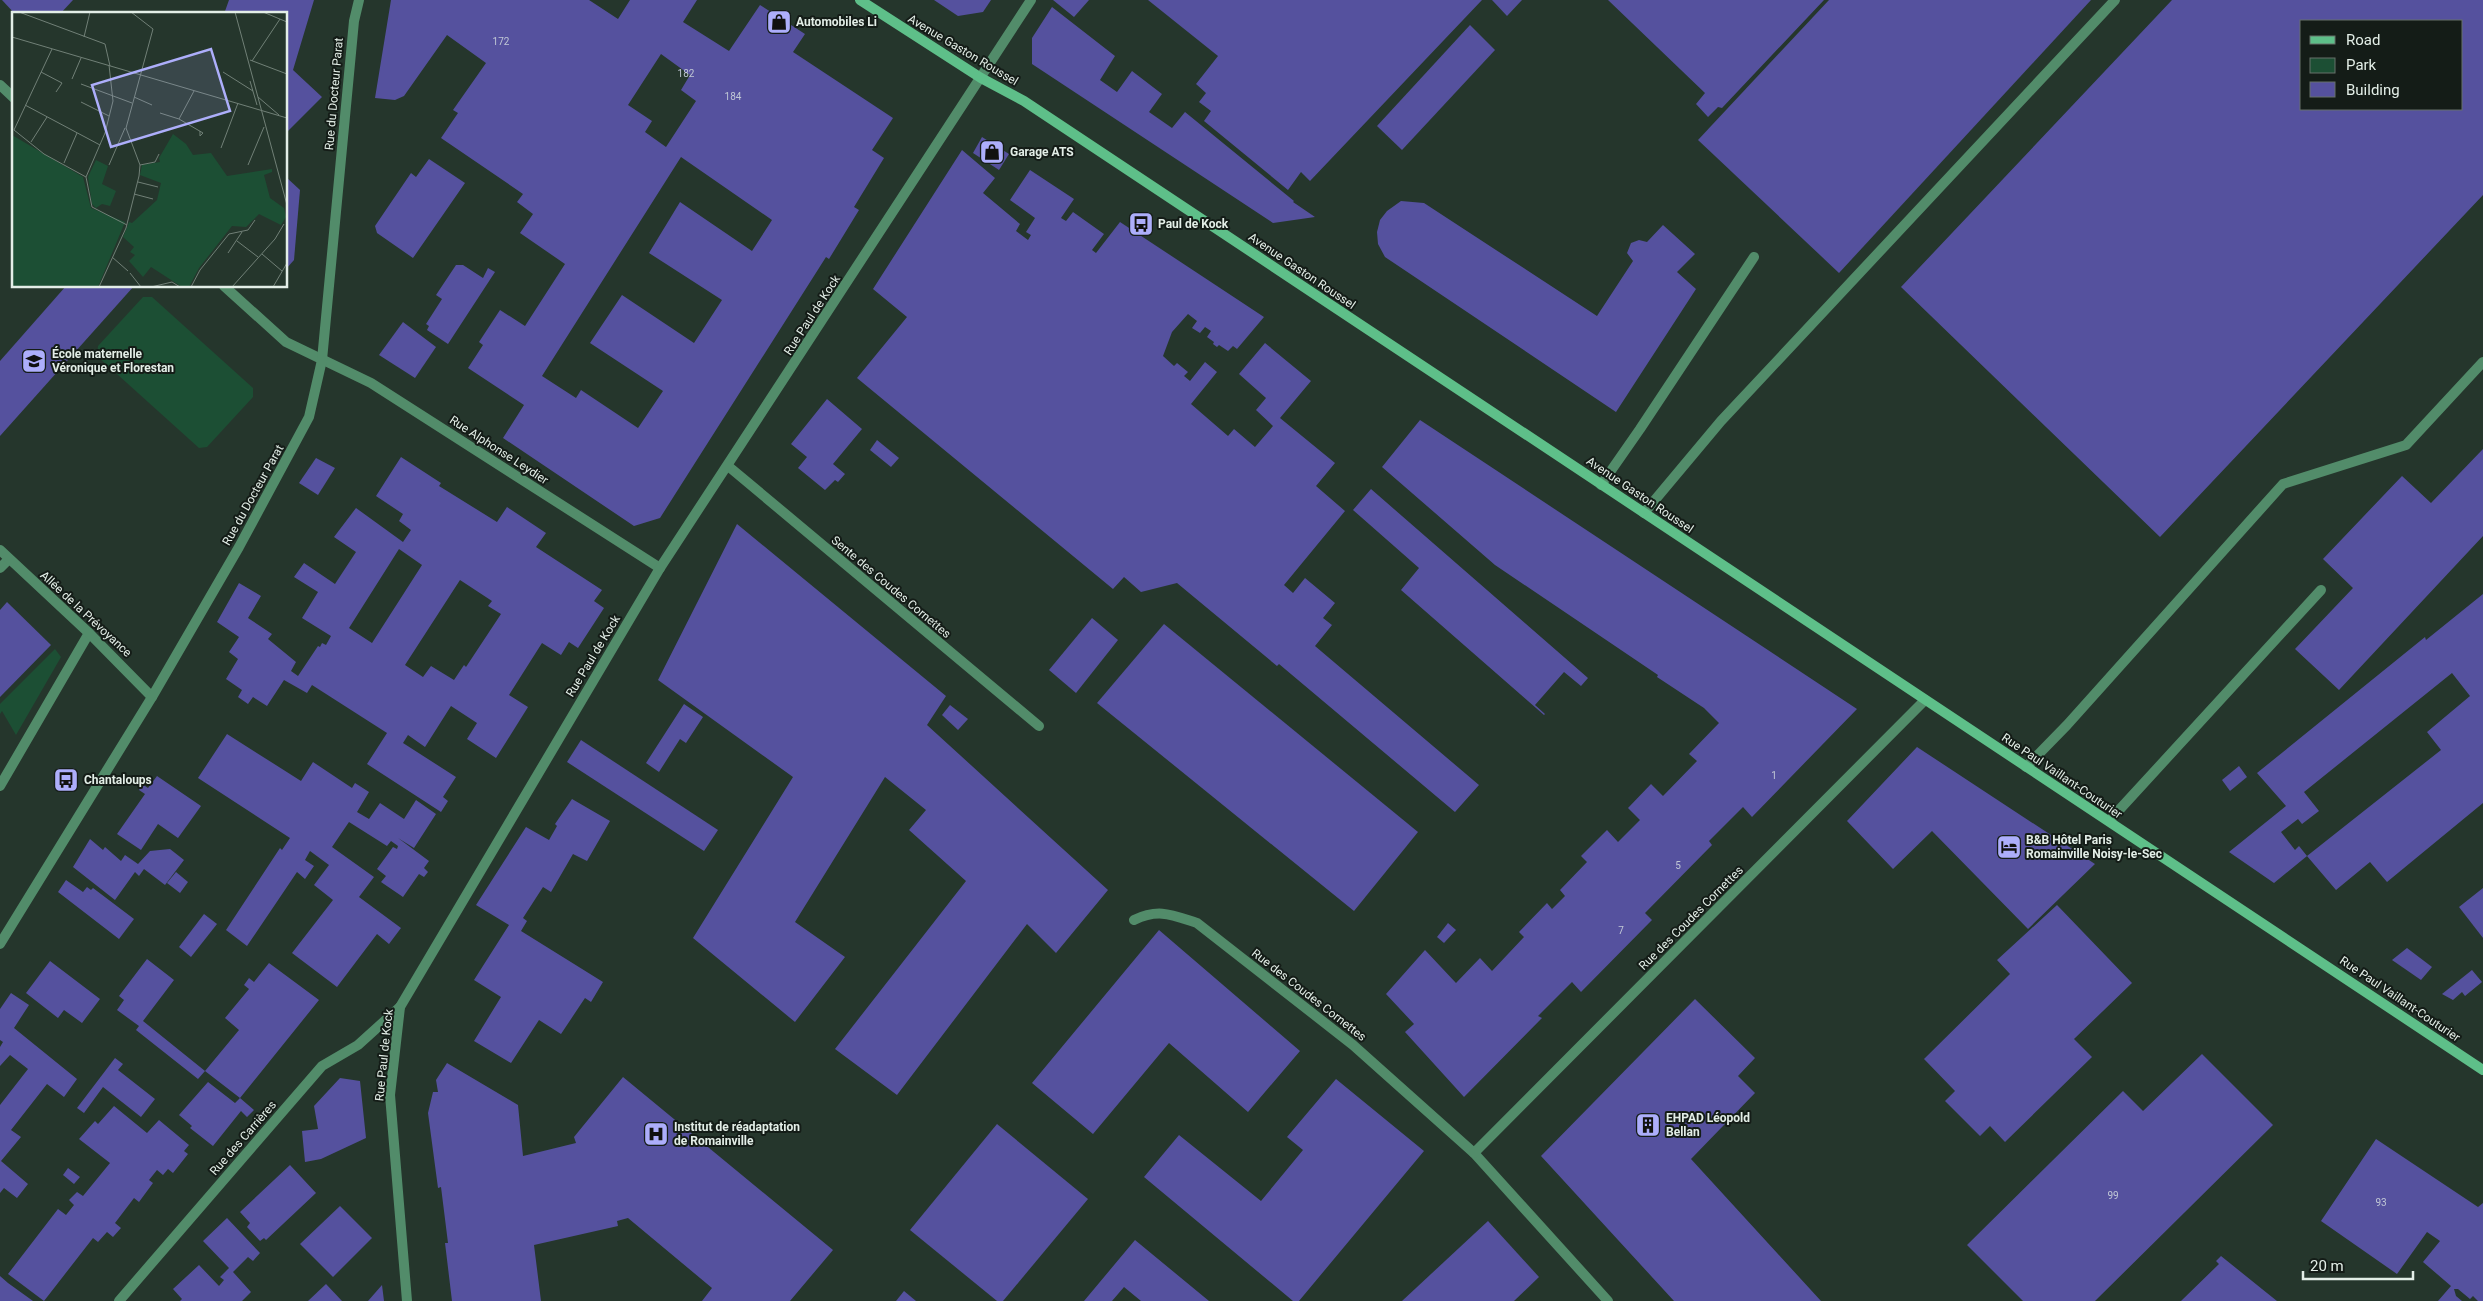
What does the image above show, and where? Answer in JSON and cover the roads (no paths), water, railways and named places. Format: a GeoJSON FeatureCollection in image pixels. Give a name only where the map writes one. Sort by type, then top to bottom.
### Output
{"type":"FeatureCollection","features":[{"type":"Feature","properties":{"kind":"main road","name":"Avenue Gaston Roussel"},"geometry":{"type":"LineString","coordinates":[[860,0],[981,78],[1024,101],[1727,569]]}},
{"type":"Feature","properties":{"kind":"main road","name":"Rue Paul Vaillant-Couturier"},"geometry":{"type":"LineString","coordinates":[[1727,569],[2483,1070]]}},
{"type":"Feature","properties":{"kind":"street","name":"Rue du Docteur Parat"},"geometry":{"type":"LineString","coordinates":[[0,944],[152,697],[310,417],[322,360],[354,21],[359,0]]}},
{"type":"Feature","properties":{"kind":"street","name":"Rue Paul de Kock"},"geometry":{"type":"LineString","coordinates":[[407,1301],[390,1095],[400,1007],[660,568],[1031,0]]}},
{"type":"Feature","properties":{"kind":"street"},"geometry":{"type":"LineString","coordinates":[[1644,513],[1721,421],[2116,0]]}},
{"type":"Feature","properties":{"kind":"street"},"geometry":{"type":"LineString","coordinates":[[0,86],[12,96]]}},
{"type":"Feature","properties":{"kind":"street"},"geometry":{"type":"LineString","coordinates":[[1601,485],[1754,258]]}},
{"type":"Feature","properties":{"kind":"street","name":"Rue Alphonse Leydier"},"geometry":{"type":"LineString","coordinates":[[226,288],[286,342],[371,383],[660,568]]}},
{"type":"Feature","properties":{"kind":"street"},"geometry":{"type":"LineString","coordinates":[[2026,767],[2067,725],[2283,484],[2406,445],[2483,362]]}},
{"type":"Feature","properties":{"kind":"street","name":"Sente des Coudes Cornettes"},"geometry":{"type":"LineString","coordinates":[[728,466],[1039,726]]}},
{"type":"Feature","properties":{"kind":"street","name":"Allée de la Prévoyance"},"geometry":{"type":"LineString","coordinates":[[0,550],[89,633],[152,697]]}},
{"type":"Feature","properties":{"kind":"street"},"geometry":{"type":"LineString","coordinates":[[0,568],[9,559]]}},
{"type":"Feature","properties":{"kind":"street"},"geometry":{"type":"LineString","coordinates":[[2108,821],[2321,590]]}},
{"type":"Feature","properties":{"kind":"street"},"geometry":{"type":"LineString","coordinates":[[0,786],[89,633]]}},
{"type":"Feature","properties":{"kind":"street","name":"Rue des Coudes Cornettes"},"geometry":{"type":"LineString","coordinates":[[1474,1153],[1925,700]]}},
{"type":"Feature","properties":{"kind":"street","name":"Rue des Coudes Cornettes"},"geometry":{"type":"LineString","coordinates":[[1134,920],[1149,913],[1169,914],[1197,923],[1353,1045],[1474,1153],[1608,1301]]}},
{"type":"Feature","properties":{"kind":"street","name":"Rue des Carrières"},"geometry":{"type":"LineString","coordinates":[[119,1301],[322,1066],[358,1045],[400,1007]]}},
{"type":"Feature","properties":{"kind":"place","name":"Automobiles Li"},"geometry":{"type":"Point","coordinates":[779,22]}},
{"type":"Feature","properties":{"kind":"place","name":"Garage ATS"},"geometry":{"type":"Point","coordinates":[992,152]}},
{"type":"Feature","properties":{"kind":"place","name":"Paul de Kock"},"geometry":{"type":"Point","coordinates":[1141,224]}},
{"type":"Feature","properties":{"kind":"place","name":"École maternelle Véronique et Florestan"},"geometry":{"type":"Point","coordinates":[34,361]}},
{"type":"Feature","properties":{"kind":"place","name":"Chantaloups"},"geometry":{"type":"Point","coordinates":[66,780]}},
{"type":"Feature","properties":{"kind":"place","name":"B&B Hôtel Paris Romainville Noisy-le-Sec"},"geometry":{"type":"Point","coordinates":[2009,847]}},
{"type":"Feature","properties":{"kind":"place","name":"EHPAD Léopold Bellan"},"geometry":{"type":"Point","coordinates":[1648,1125]}},
{"type":"Feature","properties":{"kind":"place","name":"Institut de réadaptation de Romainville"},"geometry":{"type":"Point","coordinates":[656,1134]}}]}
